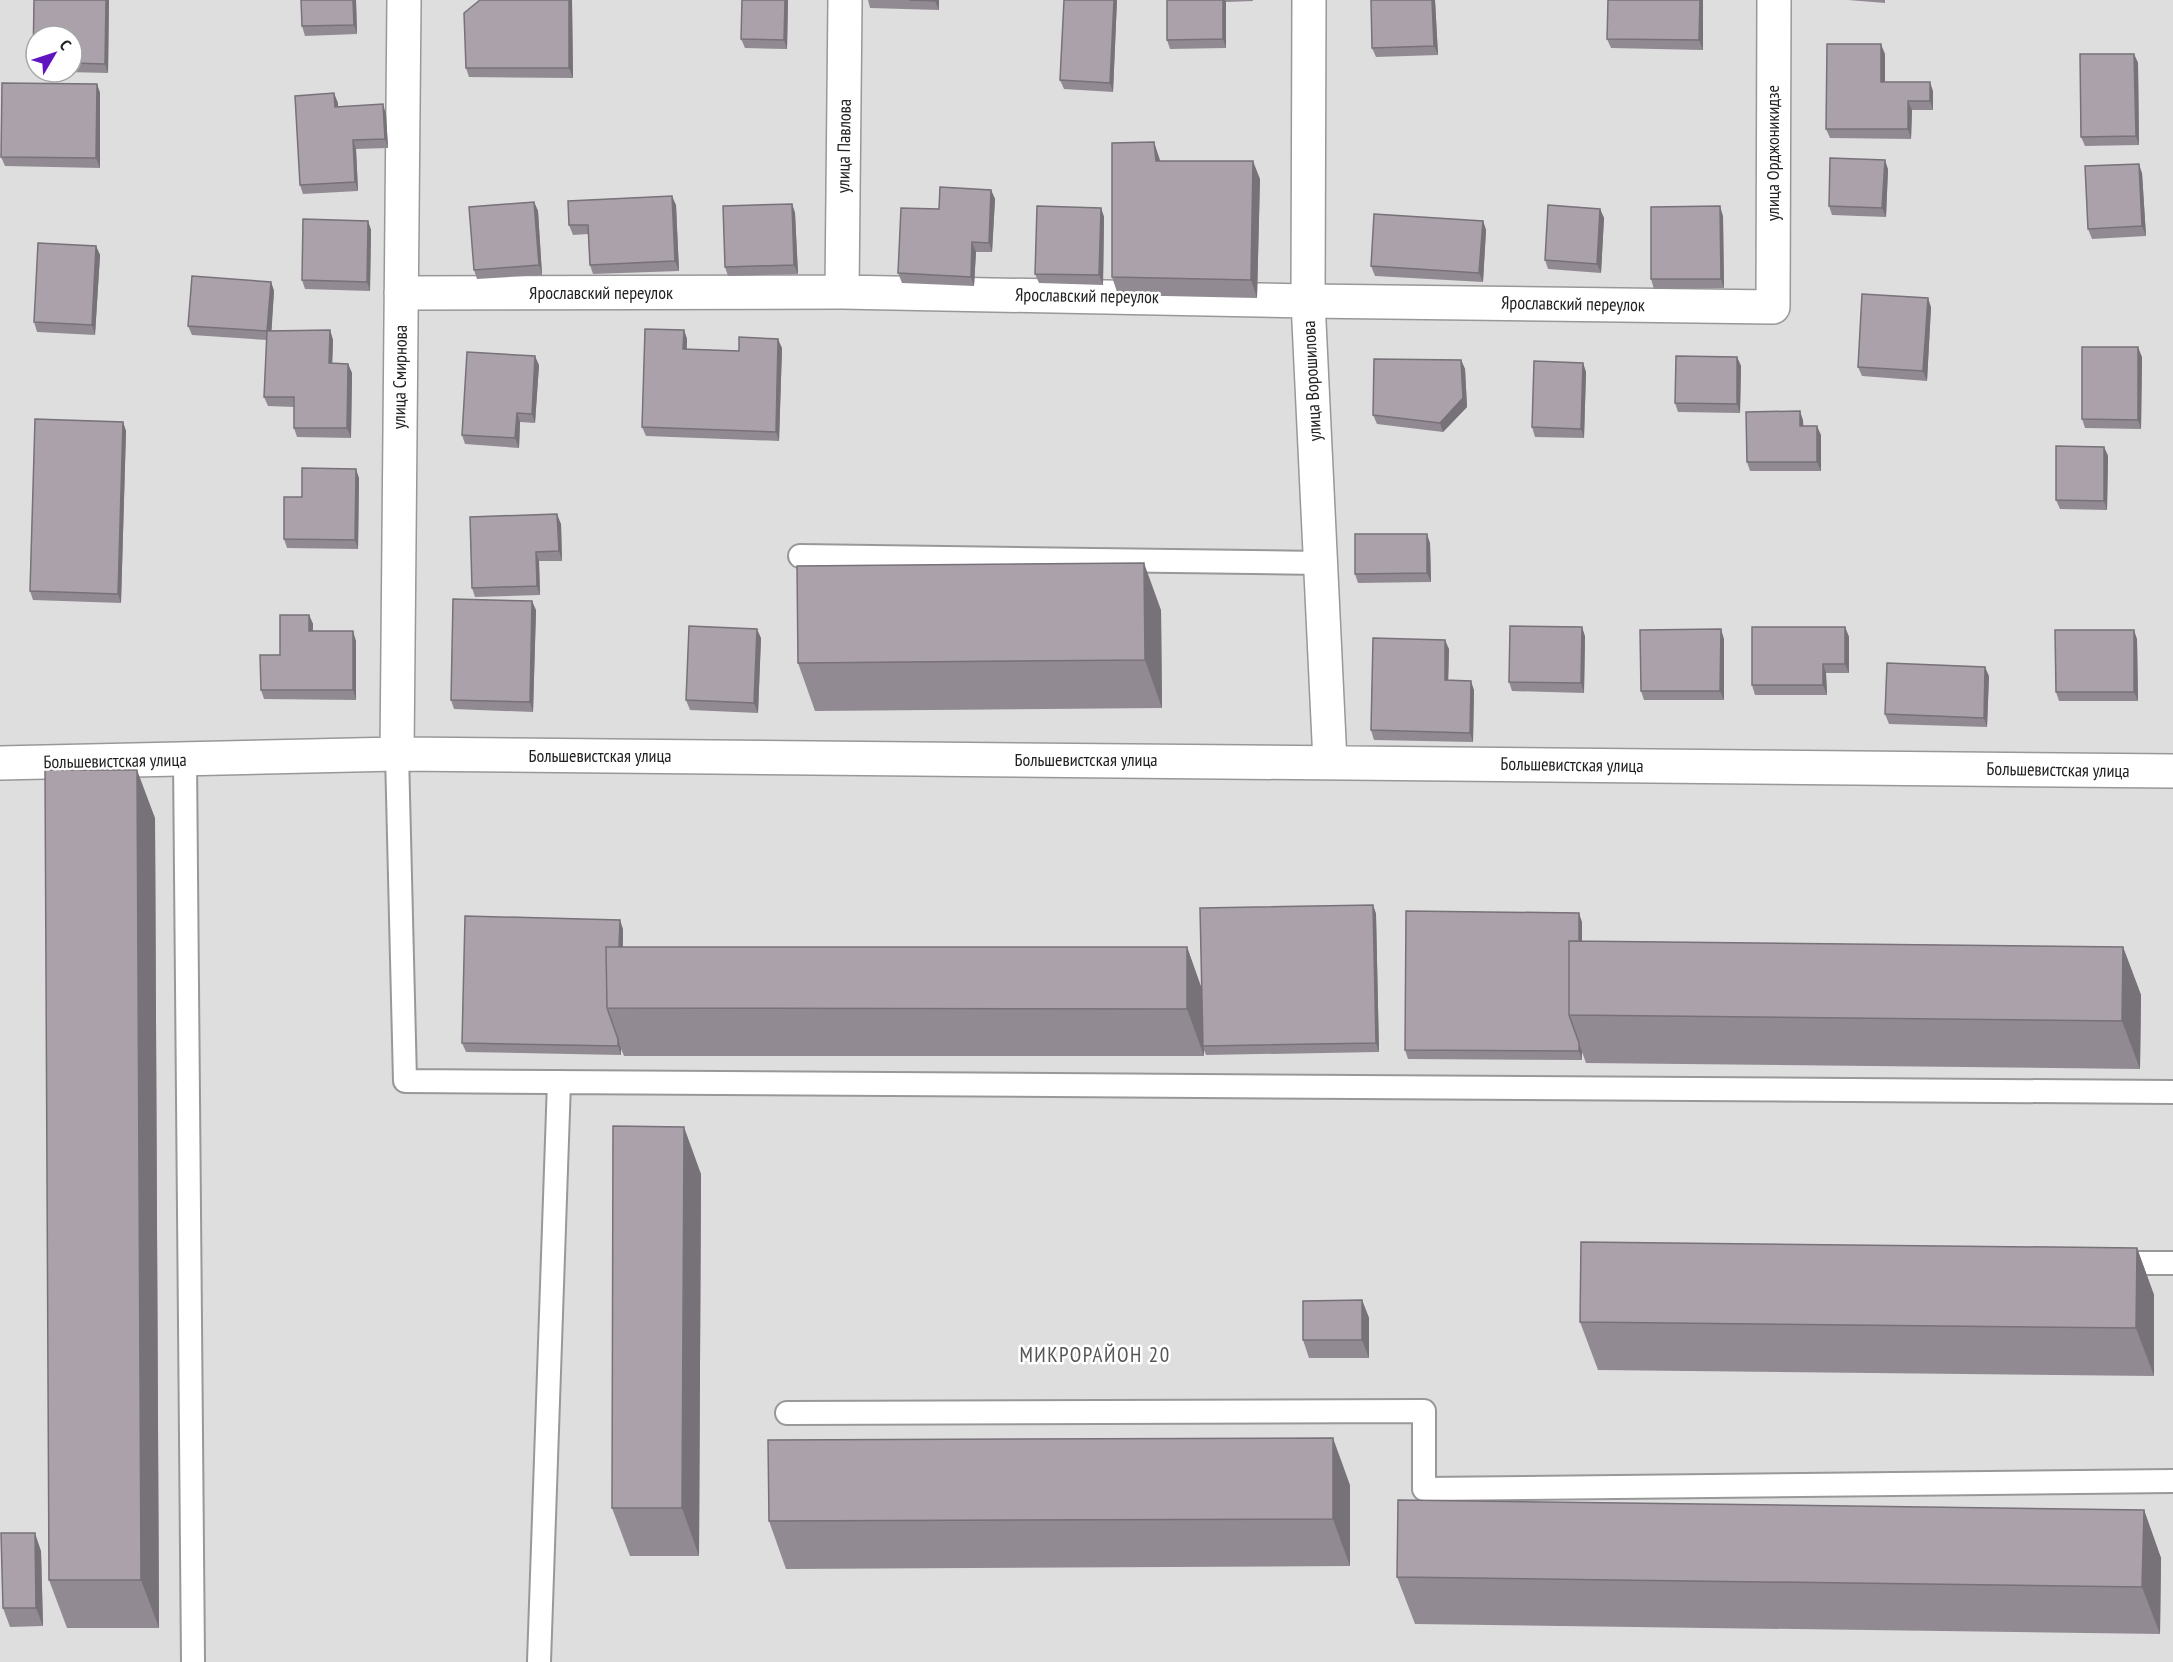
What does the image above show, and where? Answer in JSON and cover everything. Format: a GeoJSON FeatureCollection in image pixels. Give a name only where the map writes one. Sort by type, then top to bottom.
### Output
{"type":"FeatureCollection","features":[{"type":"Feature","properties":{"kind":"street","name":"улица Смирнова"},"geometry":{"type":"LineString","coordinates":[[397,754],[404,0]]}},
{"type":"Feature","properties":{"kind":"street","name":"улица Павлова"},"geometry":{"type":"LineString","coordinates":[[842,291],[845,0]]}},
{"type":"Feature","properties":{"kind":"street","name":"улица Ворошилова"},"geometry":{"type":"LineString","coordinates":[[1309,0],[1308,301],[1330,762]]}},
{"type":"Feature","properties":{"kind":"street","name":"улица Орджоникидзе"},"geometry":{"type":"LineString","coordinates":[[1773,307],[1774,0]]}},
{"type":"Feature","properties":{"kind":"street","name":"Ярославский переулок"},"geometry":{"type":"LineString","coordinates":[[401,293],[842,291],[1308,301],[1773,307]]}},
{"type":"Feature","properties":{"kind":"street","name":"Большевистская улица"},"geometry":{"type":"LineString","coordinates":[[0,763],[397,754],[2173,771]]}},
{"type":"Feature","properties":{"kind":"lane"},"geometry":{"type":"LineString","coordinates":[[800,556],[1321,563]]}},
{"type":"Feature","properties":{"kind":"lane"},"geometry":{"type":"LineString","coordinates":[[397,754],[405,1081],[2173,1092]]}},
{"type":"Feature","properties":{"kind":"lane"},"geometry":{"type":"LineString","coordinates":[[185,759],[194,1662]]}},
{"type":"Feature","properties":{"kind":"lane"},"geometry":{"type":"LineString","coordinates":[[539,1662],[559,1082]]}},
{"type":"Feature","properties":{"kind":"lane"},"geometry":{"type":"LineString","coordinates":[[2090,1263],[2173,1263]]}},
{"type":"Feature","properties":{"kind":"lane"},"geometry":{"type":"LineString","coordinates":[[787,1413],[1424,1411],[1424,1490],[2173,1481]]}},
{"type":"Feature","properties":{"kind":"shaded area"},"geometry":{"type":"Polygon","coordinates":[[[0,0],[2173,0],[2173,1662],[0,1662],[0,0]]]}},
{"type":"Feature","properties":{"kind":"building"},"geometry":{"type":"Polygon","coordinates":[[[34,0],[106,0],[105,64],[84,63],[84,24],[34,24],[34,0]]]}},
{"type":"Feature","properties":{"kind":"building"},"geometry":{"type":"Polygon","coordinates":[[[301,0],[353,0],[354,25],[302,26],[301,0]]]}},
{"type":"Feature","properties":{"kind":"building"},"geometry":{"type":"Polygon","coordinates":[[[480,0],[569,0],[569,68],[466,68],[464,13],[480,0]]]}},
{"type":"Feature","properties":{"kind":"building"},"geometry":{"type":"Polygon","coordinates":[[[742,0],[785,0],[784,40],[741,39],[742,0]]]}},
{"type":"Feature","properties":{"kind":"building"},"geometry":{"type":"Polygon","coordinates":[[[1064,0],[1114,0],[1110,83],[1060,80],[1064,0]]]}},
{"type":"Feature","properties":{"kind":"building"},"geometry":{"type":"Polygon","coordinates":[[[1167,0],[1223,0],[1223,39],[1167,40],[1167,0]]]}},
{"type":"Feature","properties":{"kind":"building"},"geometry":{"type":"Polygon","coordinates":[[[1371,0],[1432,0],[1434,46],[1372,48],[1371,0]]]}},
{"type":"Feature","properties":{"kind":"building"},"geometry":{"type":"Polygon","coordinates":[[[1608,0],[1700,0],[1699,40],[1607,39],[1608,0]]]}},
{"type":"Feature","properties":{"kind":"building"},"geometry":{"type":"Polygon","coordinates":[[[1827,44],[1881,44],[1881,82],[1930,82],[1930,101],[1908,101],[1908,129],[1826,129],[1827,44]]]}},
{"type":"Feature","properties":{"kind":"building"},"geometry":{"type":"Polygon","coordinates":[[[2080,54],[2134,54],[2136,136],[2081,137],[2080,54]]]}},
{"type":"Feature","properties":{"kind":"building"},"geometry":{"type":"Polygon","coordinates":[[[2,83],[97,84],[96,158],[1,157],[2,83]]]}},
{"type":"Feature","properties":{"kind":"building"},"geometry":{"type":"Polygon","coordinates":[[[334,93],[335,107],[383,104],[385,139],[353,140],[355,182],[300,185],[295,96],[334,93]]]}},
{"type":"Feature","properties":{"kind":"building"},"geometry":{"type":"Polygon","coordinates":[[[1154,142],[1156,161],[1253,161],[1251,280],[1112,277],[1112,143],[1154,142]]]}},
{"type":"Feature","properties":{"kind":"building"},"geometry":{"type":"Polygon","coordinates":[[[1830,158],[1885,160],[1882,208],[1829,206],[1830,158]]]}},
{"type":"Feature","properties":{"kind":"building"},"geometry":{"type":"Polygon","coordinates":[[[2139,164],[2142,226],[2088,229],[2085,166],[2139,164]]]}},
{"type":"Feature","properties":{"kind":"building"},"geometry":{"type":"Polygon","coordinates":[[[940,187],[991,190],[989,243],[972,242],[971,277],[898,273],[901,208],[939,209],[940,187]]]}},
{"type":"Feature","properties":{"kind":"building"},"geometry":{"type":"Polygon","coordinates":[[[672,196],[675,261],[590,265],[588,225],[569,225],[568,201],[672,196]]]}},
{"type":"Feature","properties":{"kind":"building"},"geometry":{"type":"Polygon","coordinates":[[[534,202],[539,265],[474,270],[469,207],[534,202]]]}},
{"type":"Feature","properties":{"kind":"building"},"geometry":{"type":"Polygon","coordinates":[[[792,204],[794,265],[725,267],[723,206],[792,204]]]}},
{"type":"Feature","properties":{"kind":"building"},"geometry":{"type":"Polygon","coordinates":[[[1548,205],[1600,209],[1597,264],[1545,260],[1548,205]]]}},
{"type":"Feature","properties":{"kind":"building"},"geometry":{"type":"Polygon","coordinates":[[[1037,206],[1101,208],[1099,275],[1035,274],[1037,206]]]}},
{"type":"Feature","properties":{"kind":"building"},"geometry":{"type":"Polygon","coordinates":[[[1720,206],[1721,279],[1651,279],[1651,207],[1720,206]]]}},
{"type":"Feature","properties":{"kind":"building"},"geometry":{"type":"Polygon","coordinates":[[[1374,214],[1483,221],[1479,273],[1371,266],[1374,214]]]}},
{"type":"Feature","properties":{"kind":"building"},"geometry":{"type":"Polygon","coordinates":[[[303,219],[368,221],[367,282],[302,280],[303,219]]]}},
{"type":"Feature","properties":{"kind":"building"},"geometry":{"type":"Polygon","coordinates":[[[38,243],[96,246],[92,325],[34,322],[38,243]]]}},
{"type":"Feature","properties":{"kind":"building"},"geometry":{"type":"Polygon","coordinates":[[[192,276],[271,282],[267,331],[188,326],[192,276]]]}},
{"type":"Feature","properties":{"kind":"building"},"geometry":{"type":"Polygon","coordinates":[[[1862,294],[1928,298],[1923,371],[1858,367],[1862,294]]]}},
{"type":"Feature","properties":{"kind":"building"},"geometry":{"type":"Polygon","coordinates":[[[645,329],[684,330],[683,349],[739,351],[739,337],[778,339],[776,432],[642,427],[645,329]]]}},
{"type":"Feature","properties":{"kind":"building"},"geometry":{"type":"Polygon","coordinates":[[[330,330],[329,363],[348,364],[347,428],[294,428],[294,397],[264,397],[267,331],[330,330]]]}},
{"type":"Feature","properties":{"kind":"building"},"geometry":{"type":"Polygon","coordinates":[[[2082,347],[2138,347],[2138,420],[2082,419],[2082,347]]]}},
{"type":"Feature","properties":{"kind":"building"},"geometry":{"type":"Polygon","coordinates":[[[467,352],[535,356],[532,414],[517,413],[515,438],[462,435],[467,352]]]}},
{"type":"Feature","properties":{"kind":"building"},"geometry":{"type":"Polygon","coordinates":[[[1676,356],[1737,357],[1737,404],[1675,403],[1676,356]]]}},
{"type":"Feature","properties":{"kind":"building"},"geometry":{"type":"Polygon","coordinates":[[[1374,359],[1461,360],[1463,398],[1440,423],[1373,415],[1374,359]]]}},
{"type":"Feature","properties":{"kind":"building"},"geometry":{"type":"Polygon","coordinates":[[[1534,361],[1583,363],[1581,429],[1532,427],[1534,361]]]}},
{"type":"Feature","properties":{"kind":"building"},"geometry":{"type":"Polygon","coordinates":[[[1800,411],[1800,426],[1817,426],[1817,462],[1747,462],[1746,412],[1800,411]]]}},
{"type":"Feature","properties":{"kind":"building"},"geometry":{"type":"Polygon","coordinates":[[[35,419],[123,422],[118,594],[30,591],[35,419]]]}},
{"type":"Feature","properties":{"kind":"building"},"geometry":{"type":"Polygon","coordinates":[[[2056,446],[2104,447],[2104,501],[2056,500],[2056,446]]]}},
{"type":"Feature","properties":{"kind":"building"},"geometry":{"type":"Polygon","coordinates":[[[302,468],[356,469],[355,540],[284,539],[284,497],[302,497],[302,468]]]}},
{"type":"Feature","properties":{"kind":"building"},"geometry":{"type":"Polygon","coordinates":[[[557,514],[559,551],[536,552],[537,586],[472,588],[470,517],[557,514]]]}},
{"type":"Feature","properties":{"kind":"building"},"geometry":{"type":"Polygon","coordinates":[[[1355,534],[1427,534],[1427,573],[1355,574],[1355,534]]]}},
{"type":"Feature","properties":{"kind":"building"},"geometry":{"type":"Polygon","coordinates":[[[1144,563],[1145,660],[798,663],[797,566],[1144,563]]]}},
{"type":"Feature","properties":{"kind":"building"},"geometry":{"type":"Polygon","coordinates":[[[453,599],[532,601],[530,702],[451,700],[453,599]]]}},
{"type":"Feature","properties":{"kind":"building"},"geometry":{"type":"Polygon","coordinates":[[[280,615],[309,615],[309,631],[353,631],[353,690],[261,690],[260,655],[280,655],[280,615]]]}},
{"type":"Feature","properties":{"kind":"building"},"geometry":{"type":"Polygon","coordinates":[[[689,626],[757,629],[754,703],[686,700],[689,626]]]}},
{"type":"Feature","properties":{"kind":"building"},"geometry":{"type":"Polygon","coordinates":[[[1510,626],[1582,627],[1581,683],[1509,682],[1510,626]]]}},
{"type":"Feature","properties":{"kind":"building"},"geometry":{"type":"Polygon","coordinates":[[[1752,627],[1845,627],[1845,664],[1823,664],[1823,685],[1752,685],[1752,627]]]}},
{"type":"Feature","properties":{"kind":"building"},"geometry":{"type":"Polygon","coordinates":[[[1721,629],[1720,691],[1641,691],[1640,630],[1721,629]]]}},
{"type":"Feature","properties":{"kind":"building"},"geometry":{"type":"Polygon","coordinates":[[[2055,630],[2134,630],[2134,692],[2056,692],[2055,630]]]}},
{"type":"Feature","properties":{"kind":"building"},"geometry":{"type":"Polygon","coordinates":[[[1373,638],[1445,640],[1445,680],[1471,681],[1470,733],[1371,730],[1373,638]]]}},
{"type":"Feature","properties":{"kind":"building"},"geometry":{"type":"Polygon","coordinates":[[[1887,663],[1985,667],[1984,718],[1885,714],[1887,663]]]}},
{"type":"Feature","properties":{"kind":"building"},"geometry":{"type":"Polygon","coordinates":[[[45,770],[137,770],[141,1580],[49,1580],[45,770]]]}},
{"type":"Feature","properties":{"kind":"building"},"geometry":{"type":"Polygon","coordinates":[[[1373,905],[1376,1043],[1203,1046],[1200,908],[1373,905]]]}},
{"type":"Feature","properties":{"kind":"building"},"geometry":{"type":"Polygon","coordinates":[[[1406,911],[1579,913],[1579,941],[1569,941],[1569,1015],[1579,1043],[1579,1051],[1405,1050],[1406,911]]]}},
{"type":"Feature","properties":{"kind":"building"},"geometry":{"type":"Polygon","coordinates":[[[465,916],[620,920],[619,947],[606,947],[607,1008],[618,1039],[618,1046],[462,1043],[465,916]]]}},
{"type":"Feature","properties":{"kind":"building"},"geometry":{"type":"Polygon","coordinates":[[[1569,941],[2123,947],[2122,1021],[1569,1015],[1569,941]]]}},
{"type":"Feature","properties":{"kind":"building"},"geometry":{"type":"Polygon","coordinates":[[[606,947],[1187,947],[1187,1009],[607,1008],[606,947]]]}},
{"type":"Feature","properties":{"kind":"building"},"geometry":{"type":"Polygon","coordinates":[[[613,1126],[684,1127],[682,1508],[612,1508],[613,1126]]]}},
{"type":"Feature","properties":{"kind":"building"},"geometry":{"type":"Polygon","coordinates":[[[1581,1242],[2137,1248],[2136,1328],[1580,1322],[1581,1242]]]}},
{"type":"Feature","properties":{"kind":"building"},"geometry":{"type":"Polygon","coordinates":[[[1362,1300],[1362,1340],[1303,1340],[1303,1301],[1362,1300]]]}},
{"type":"Feature","properties":{"kind":"building"},"geometry":{"type":"Polygon","coordinates":[[[1333,1438],[1333,1519],[769,1521],[768,1440],[1333,1438]]]}},
{"type":"Feature","properties":{"kind":"building"},"geometry":{"type":"Polygon","coordinates":[[[1398,1500],[2144,1510],[2142,1587],[1397,1577],[1398,1500]]]}},
{"type":"Feature","properties":{"kind":"building"},"geometry":{"type":"Polygon","coordinates":[[[1,1533],[35,1533],[36,1608],[3,1608],[1,1533]]]}},
{"type":"Feature","properties":{"kind":"district","name":"МИКРОРАЙОН 20"},"geometry":{"type":"Point","coordinates":[1095,1355]}}]}
